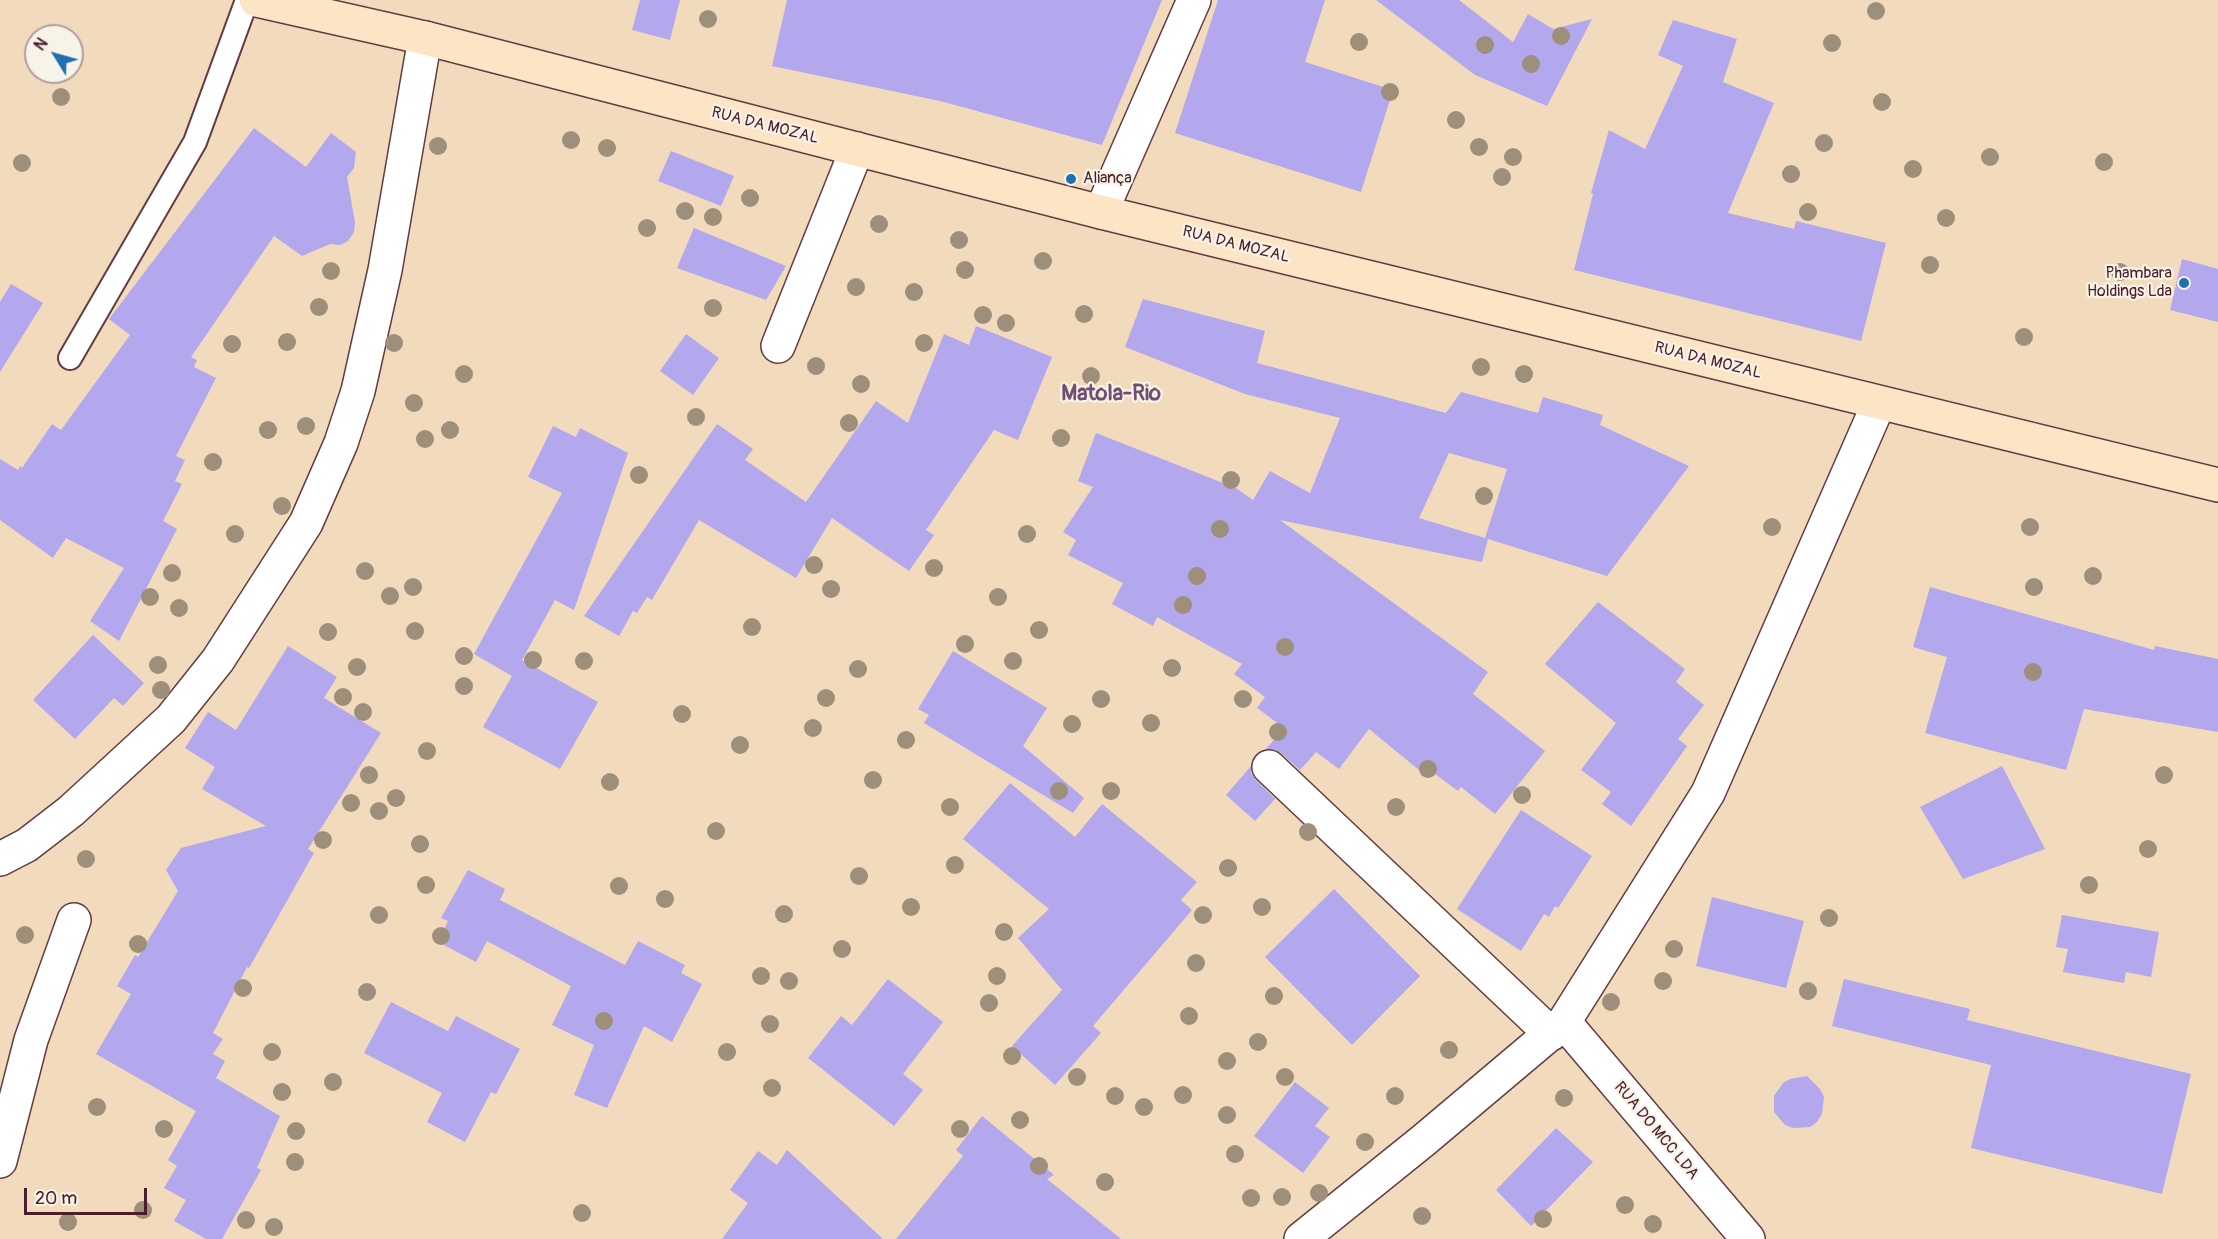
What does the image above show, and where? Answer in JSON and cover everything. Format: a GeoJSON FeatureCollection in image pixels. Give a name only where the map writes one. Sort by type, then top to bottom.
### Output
{"type":"FeatureCollection","features":[{"type":"Feature","properties":{"kind":"main road","name":"RUA DA MOZAL"},"geometry":{"type":"LineString","coordinates":[[256,0],[425,38],[1101,212],[2218,485]]}},
{"type":"Feature","properties":{"kind":"street"},"geometry":{"type":"LineString","coordinates":[[1101,212],[1194,0]]}},
{"type":"Feature","properties":{"kind":"street"},"geometry":{"type":"LineString","coordinates":[[0,859],[27,845],[71,811],[171,718],[218,660],[306,523],[341,443],[358,390],[385,270],[425,38]]}},
{"type":"Feature","properties":{"kind":"street"},"geometry":{"type":"LineString","coordinates":[[778,346],[857,149]]}},
{"type":"Feature","properties":{"kind":"street"},"geometry":{"type":"LineString","coordinates":[[1301,1239],[1557,1028],[1708,793],[1879,403]]}},
{"type":"Feature","properties":{"kind":"street","name":"RUA DO MCC LDA"},"geometry":{"type":"LineString","coordinates":[[1269,767],[1557,1028],[1748,1239]]}},
{"type":"Feature","properties":{"kind":"street"},"geometry":{"type":"LineString","coordinates":[[0,1161],[31,1040],[74,920]]}},
{"type":"Feature","properties":{"kind":"lane"},"geometry":{"type":"LineString","coordinates":[[70,358],[195,142],[247,0]]}},
{"type":"Feature","properties":{"kind":"building"},"geometry":{"type":"Polygon","coordinates":[[[640,0],[680,0],[670,40],[632,30],[640,0]]]}},
{"type":"Feature","properties":{"kind":"building"},"geometry":{"type":"Polygon","coordinates":[[[787,0],[1162,0],[1102,145],[940,101],[772,66],[787,0]]]}},
{"type":"Feature","properties":{"kind":"building"},"geometry":{"type":"Polygon","coordinates":[[[1218,0],[1325,0],[1305,62],[1393,90],[1361,192],[1175,133],[1218,0]]]}},
{"type":"Feature","properties":{"kind":"building"},"geometry":{"type":"Polygon","coordinates":[[[1376,0],[1459,0],[1513,42],[1528,14],[1553,29],[1592,19],[1547,106],[1475,75],[1376,0]]]}},
{"type":"Feature","properties":{"kind":"building"},"geometry":{"type":"Polygon","coordinates":[[[1673,20],[1737,39],[1723,82],[1774,103],[1728,213],[1794,229],[1796,221],[1886,243],[1861,341],[1574,270],[1593,194],[1591,193],[1609,130],[1645,149],[1683,66],[1658,55],[1673,20]]]}},
{"type":"Feature","properties":{"kind":"building"},"geometry":{"type":"Polygon","coordinates":[[[254,128],[306,167],[331,133],[356,152],[354,168],[347,177],[355,222],[354,232],[348,241],[340,245],[330,244],[302,256],[274,236],[191,357],[197,360],[194,367],[216,378],[176,456],[185,460],[175,481],[182,484],[163,521],[177,529],[119,641],[90,621],[124,568],[66,538],[53,558],[0,520],[0,459],[18,470],[20,466],[22,468],[52,424],[61,430],[130,335],[109,319],[254,128]]]}},
{"type":"Feature","properties":{"kind":"building"},"geometry":{"type":"Polygon","coordinates":[[[671,151],[734,176],[721,206],[658,181],[671,151]]]}},
{"type":"Feature","properties":{"kind":"building"},"geometry":{"type":"Polygon","coordinates":[[[694,228],[786,266],[766,300],[677,268],[694,228]]]}},
{"type":"Feature","properties":{"kind":"building"},"geometry":{"type":"Polygon","coordinates":[[[2182,259],[2218,269],[2218,322],[2170,310],[2182,259]]]}},
{"type":"Feature","properties":{"kind":"building"},"geometry":{"type":"Polygon","coordinates":[[[11,284],[43,303],[0,372],[0,302],[11,284]]]}},
{"type":"Feature","properties":{"kind":"building"},"geometry":{"type":"Polygon","coordinates":[[[1143,299],[1265,331],[1257,363],[1446,413],[1461,392],[1538,413],[1543,397],[1603,415],[1600,425],[1689,466],[1607,576],[1488,539],[1482,562],[1280,520],[1488,672],[1473,694],[1545,751],[1495,814],[1461,787],[1458,791],[1423,765],[1419,770],[1369,729],[1339,769],[1316,752],[1300,770],[1281,753],[1274,749],[1266,749],[1284,728],[1257,708],[1265,697],[1234,674],[1242,664],[1157,617],[1153,626],[1112,604],[1123,583],[1068,555],[1076,540],[1063,532],[1093,487],[1078,481],[1096,433],[1236,488],[1253,500],[1270,471],[1310,493],[1340,418],[1245,394],[1125,347],[1143,299]],[[1449,453],[1419,518],[1485,538],[1507,469],[1449,453]]]}},
{"type":"Feature","properties":{"kind":"building"},"geometry":{"type":"Polygon","coordinates":[[[976,326],[1052,357],[1018,440],[994,430],[926,530],[934,535],[909,571],[832,518],[796,578],[699,520],[652,600],[647,597],[637,613],[633,611],[619,636],[584,616],[717,424],[753,449],[745,460],[806,502],[876,401],[908,423],[944,334],[969,345],[976,326]]]}},
{"type":"Feature","properties":{"kind":"building"},"geometry":{"type":"Polygon","coordinates":[[[686,334],[719,358],[693,395],[660,371],[686,334]]]}},
{"type":"Feature","properties":{"kind":"building"},"geometry":{"type":"Polygon","coordinates":[[[553,426],[576,437],[580,428],[628,453],[574,610],[555,600],[522,660],[598,702],[560,769],[483,727],[512,676],[474,654],[562,493],[528,477],[553,426]]]}},
{"type":"Feature","properties":{"kind":"building"},"geometry":{"type":"Polygon","coordinates":[[[1930,587],[2154,650],[2155,646],[2218,659],[2218,732],[2084,709],[2066,770],[1925,733],[1947,657],[1913,647],[1930,587]]]}},
{"type":"Feature","properties":{"kind":"building"},"geometry":{"type":"Polygon","coordinates":[[[1598,602],[1685,669],[1676,682],[1704,705],[1678,739],[1687,746],[1631,826],[1602,804],[1611,792],[1581,770],[1616,723],[1545,664],[1598,602]]]}},
{"type":"Feature","properties":{"kind":"building"},"geometry":{"type":"Polygon","coordinates":[[[93,635],[144,683],[123,706],[114,698],[75,739],[33,700],[93,635]]]}},
{"type":"Feature","properties":{"kind":"building"},"geometry":{"type":"Polygon","coordinates":[[[288,646],[337,677],[324,698],[381,733],[308,849],[314,853],[249,968],[247,967],[213,1033],[223,1039],[213,1054],[225,1061],[216,1078],[280,1116],[257,1168],[261,1170],[222,1239],[206,1239],[174,1221],[186,1200],[164,1188],[177,1166],[168,1160],[196,1111],[96,1054],[131,994],[117,986],[135,955],[138,957],[178,891],[166,870],[181,848],[266,826],[202,789],[215,767],[185,748],[208,712],[236,730],[288,646]]]}},
{"type":"Feature","properties":{"kind":"building"},"geometry":{"type":"Polygon","coordinates":[[[953,651],[1047,708],[1023,746],[1084,798],[1073,813],[924,723],[929,715],[918,709],[953,651]]]}},
{"type":"Feature","properties":{"kind":"building"},"geometry":{"type":"Polygon","coordinates":[[[1251,766],[1251,773],[1256,780],[1275,799],[1255,821],[1226,795],[1251,766]]]}},
{"type":"Feature","properties":{"kind":"building"},"geometry":{"type":"Polygon","coordinates":[[[2002,766],[2045,849],[1963,879],[1920,807],[2002,766]]]}},
{"type":"Feature","properties":{"kind":"building"},"geometry":{"type":"Polygon","coordinates":[[[1010,783],[1075,837],[1102,804],[1197,882],[1181,900],[1192,910],[1093,1026],[1101,1033],[1055,1085],[1012,1046],[1062,990],[1018,938],[1049,909],[963,839],[1010,783]]]}},
{"type":"Feature","properties":{"kind":"building"},"geometry":{"type":"Polygon","coordinates":[[[1521,810],[1592,856],[1558,908],[1555,906],[1549,917],[1544,914],[1521,951],[1457,909],[1521,810]]]}},
{"type":"Feature","properties":{"kind":"building"},"geometry":{"type":"Polygon","coordinates":[[[468,870],[505,889],[500,900],[625,965],[638,941],[685,965],[681,973],[702,984],[672,1042],[644,1026],[607,1108],[574,1095],[594,1045],[552,1025],[571,986],[487,941],[476,962],[438,942],[448,921],[441,918],[468,870]]]}},
{"type":"Feature","properties":{"kind":"building"},"geometry":{"type":"Polygon","coordinates":[[[1334,889],[1420,976],[1352,1045],[1265,957],[1334,889]]]}},
{"type":"Feature","properties":{"kind":"building"},"geometry":{"type":"Polygon","coordinates":[[[1712,897],[1804,921],[1786,988],[1696,966],[1712,897]]]}},
{"type":"Feature","properties":{"kind":"building"},"geometry":{"type":"Polygon","coordinates":[[[2062,915],[2159,932],[2151,977],[2126,972],[2124,983],[2063,972],[2068,949],[2056,947],[2062,915]]]}},
{"type":"Feature","properties":{"kind":"building"},"geometry":{"type":"Polygon","coordinates":[[[888,979],[943,1022],[903,1074],[923,1090],[894,1126],[808,1058],[841,1016],[852,1025],[888,979]]]}},
{"type":"Feature","properties":{"kind":"building"},"geometry":{"type":"Polygon","coordinates":[[[1844,979],[1970,1009],[1967,1020],[2191,1074],[2162,1194],[1971,1148],[1991,1065],[1832,1026],[1844,979]]]}},
{"type":"Feature","properties":{"kind":"building"},"geometry":{"type":"Polygon","coordinates":[[[391,1002],[448,1031],[456,1016],[520,1049],[496,1094],[491,1092],[465,1142],[427,1122],[442,1093],[364,1053],[391,1002]]]}},
{"type":"Feature","properties":{"kind":"building"},"geometry":{"type":"Polygon","coordinates":[[[1807,1076],[1820,1089],[1824,1097],[1822,1114],[1810,1127],[1793,1128],[1785,1125],[1774,1112],[1774,1096],[1783,1083],[1790,1079],[1807,1076]]]}},
{"type":"Feature","properties":{"kind":"building"},"geometry":{"type":"Polygon","coordinates":[[[1295,1082],[1329,1108],[1315,1126],[1330,1137],[1303,1173],[1254,1136],[1295,1082]]]}},
{"type":"Feature","properties":{"kind":"building"},"geometry":{"type":"Polygon","coordinates":[[[982,1116],[1054,1175],[1047,1179],[1121,1239],[896,1239],[963,1156],[956,1150],[982,1116]]]}},
{"type":"Feature","properties":{"kind":"building"},"geometry":{"type":"Polygon","coordinates":[[[1556,1128],[1593,1162],[1531,1226],[1496,1190],[1556,1128]]]}},
{"type":"Feature","properties":{"kind":"building"},"geometry":{"type":"Polygon","coordinates":[[[787,1150],[883,1239],[722,1239],[748,1203],[730,1190],[758,1151],[777,1165],[787,1150]]]}},
{"type":"Feature","properties":{"kind":"place","name":"Aliança"},"geometry":{"type":"Point","coordinates":[1071,179]}},
{"type":"Feature","properties":{"kind":"place","name":"Phambara Holdings Lda"},"geometry":{"type":"Point","coordinates":[2184,283]}},
{"type":"Feature","properties":{"kind":"district","name":"Matola-Rio"},"geometry":{"type":"Point","coordinates":[1111,394]}}]}
